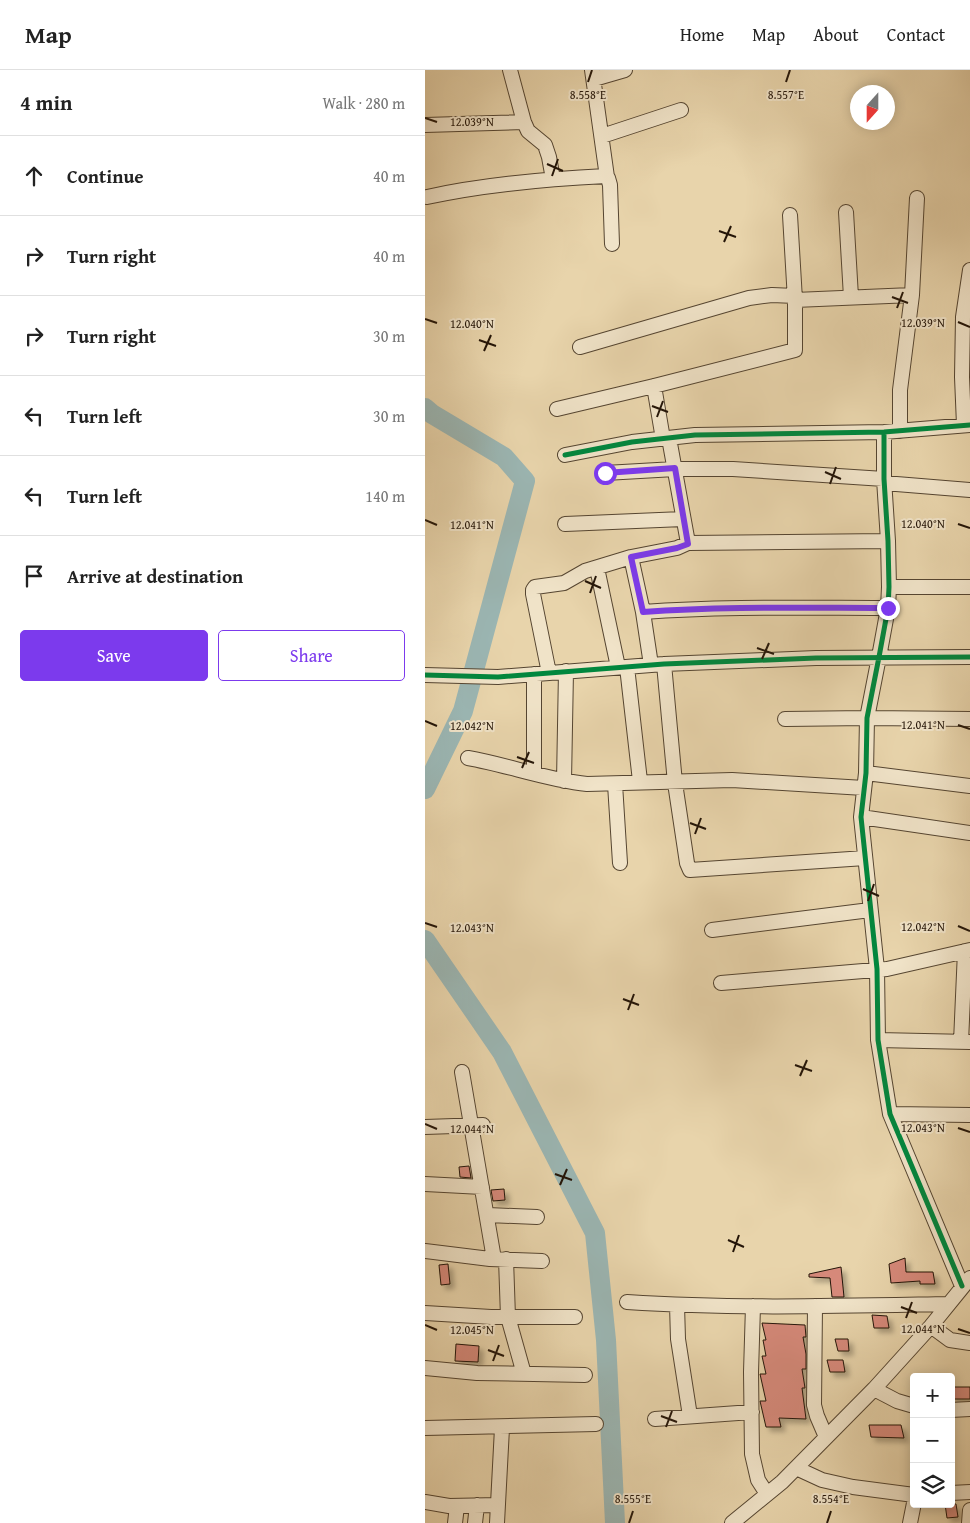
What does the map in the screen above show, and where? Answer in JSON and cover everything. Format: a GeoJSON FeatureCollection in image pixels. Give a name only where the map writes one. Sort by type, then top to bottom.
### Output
{"type":"FeatureCollection","features":[{"type":"Feature","properties":{"kind":"street"},"geometry":{"type":"LineString","coordinates":[[510,70],[524,122],[528,131],[545,145],[553,179]]}},
{"type":"Feature","properties":{"kind":"street"},"geometry":{"type":"LineString","coordinates":[[612,244],[610,185],[607,177],[593,75],[625,70]]}},
{"type":"Feature","properties":{"kind":"street"},"geometry":{"type":"LineString","coordinates":[[602,136],[681,110]]}},
{"type":"Feature","properties":{"kind":"street"},"geometry":{"type":"LineString","coordinates":[[425,125],[524,122]]}},
{"type":"Feature","properties":{"kind":"street"},"geometry":{"type":"LineString","coordinates":[[427,197],[480,187],[553,179],[607,177]]}},
{"type":"Feature","properties":{"kind":"street"},"geometry":{"type":"LineString","coordinates":[[900,431],[900,390],[912,295],[917,198]]}},
{"type":"Feature","properties":{"kind":"street"},"geometry":{"type":"LineString","coordinates":[[846,212],[851,297]]}},
{"type":"Feature","properties":{"kind":"street"},"geometry":{"type":"LineString","coordinates":[[557,409],[792,352],[796,348],[790,215]]}},
{"type":"Feature","properties":{"kind":"street"},"geometry":{"type":"LineString","coordinates":[[565,455],[632,442],[695,435],[884,432],[967,425],[962,377],[963,317],[970,270]]}},
{"type":"Feature","properties":{"kind":"street"},"geometry":{"type":"LineString","coordinates":[[580,347],[749,298],[772,295],[795,298],[912,295]]}},
{"type":"Feature","properties":{"kind":"street"},"geometry":{"type":"LineString","coordinates":[[654,386],[675,468],[688,544]]}},
{"type":"Feature","properties":{"kind":"street"},"geometry":{"type":"LineString","coordinates":[[732,1523],[796,1468],[874,1389],[931,1326],[966,1282],[891,1114],[878,1040],[877,969],[861,817],[866,774],[867,718],[888,608],[889,541],[884,481],[884,432]]}},
{"type":"Feature","properties":{"kind":"street"},"geometry":{"type":"LineString","coordinates":[[605,473],[675,468],[783,471],[970,490]]}},
{"type":"Feature","properties":{"kind":"street"},"geometry":{"type":"LineString","coordinates":[[565,524],[683,518]]}},
{"type":"Feature","properties":{"kind":"street"},"geometry":{"type":"LineString","coordinates":[[549,673],[533,590],[535,587],[564,583],[585,571],[631,557],[688,544],[889,541]]}},
{"type":"Feature","properties":{"kind":"street"},"geometry":{"type":"LineString","coordinates":[[631,557],[657,664],[687,863],[690,870],[865,858]]}},
{"type":"Feature","properties":{"kind":"street"},"geometry":{"type":"LineString","coordinates":[[597,568],[623,667],[640,781]]}},
{"type":"Feature","properties":{"kind":"street"},"geometry":{"type":"LineString","coordinates":[[889,587],[970,586]]}},
{"type":"Feature","properties":{"kind":"street"},"geometry":{"type":"LineString","coordinates":[[643,612],[758,607],[888,608]]}},
{"type":"Feature","properties":{"kind":"street"},"geometry":{"type":"LineString","coordinates":[[431,676],[498,677],[657,664],[970,656]]}},
{"type":"Feature","properties":{"kind":"street"},"geometry":{"type":"LineString","coordinates":[[564,781],[566,671]]}},
{"type":"Feature","properties":{"kind":"street"},"geometry":{"type":"LineString","coordinates":[[534,674],[534,773]]}},
{"type":"Feature","properties":{"kind":"street"},"geometry":{"type":"LineString","coordinates":[[785,720],[867,718],[970,719]]}},
{"type":"Feature","properties":{"kind":"street"},"geometry":{"type":"LineString","coordinates":[[467,758],[564,781],[615,784],[640,781],[732,780],[864,788]]}},
{"type":"Feature","properties":{"kind":"street"},"geometry":{"type":"LineString","coordinates":[[866,774],[970,786]]}},
{"type":"Feature","properties":{"kind":"street"},"geometry":{"type":"LineString","coordinates":[[615,784],[620,863]]}},
{"type":"Feature","properties":{"kind":"street"},"geometry":{"type":"LineString","coordinates":[[861,817],[970,833]]}},
{"type":"Feature","properties":{"kind":"street"},"geometry":{"type":"LineString","coordinates":[[712,930],[870,910]]}},
{"type":"Feature","properties":{"kind":"street"},"geometry":{"type":"LineString","coordinates":[[721,983],[887,969],[968,951],[965,1042],[878,1040]]}},
{"type":"Feature","properties":{"kind":"street"},"geometry":{"type":"LineString","coordinates":[[462,1072],[477,1125],[482,1187],[500,1259],[509,1317],[524,1374]]}},
{"type":"Feature","properties":{"kind":"street"},"geometry":{"type":"LineString","coordinates":[[891,1114],[970,1115]]}},
{"type":"Feature","properties":{"kind":"street"},"geometry":{"type":"LineString","coordinates":[[425,1128],[477,1125]]}},
{"type":"Feature","properties":{"kind":"street"},"geometry":{"type":"LineString","coordinates":[[425,1184],[482,1187]]}},
{"type":"Feature","properties":{"kind":"street"},"geometry":{"type":"LineString","coordinates":[[488,1215],[537,1217]]}},
{"type":"Feature","properties":{"kind":"street"},"geometry":{"type":"LineString","coordinates":[[425,1251],[500,1259],[542,1261]]}},
{"type":"Feature","properties":{"kind":"street"},"geometry":{"type":"LineString","coordinates":[[627,1302],[753,1306],[948,1304]]}},
{"type":"Feature","properties":{"kind":"street"},"geometry":{"type":"LineString","coordinates":[[677,1305],[679,1339],[690,1416]]}},
{"type":"Feature","properties":{"kind":"street"},"geometry":{"type":"LineString","coordinates":[[753,1306],[751,1372],[753,1454],[758,1480],[767,1494]]}},
{"type":"Feature","properties":{"kind":"street"},"geometry":{"type":"LineString","coordinates":[[815,1306],[814,1405],[826,1436]]}},
{"type":"Feature","properties":{"kind":"street"},"geometry":{"type":"LineString","coordinates":[[425,1312],[509,1317],[575,1317]]}},
{"type":"Feature","properties":{"kind":"street"},"geometry":{"type":"LineString","coordinates":[[931,1326],[949,1340],[970,1343]]}},
{"type":"Feature","properties":{"kind":"street"},"geometry":{"type":"LineString","coordinates":[[425,1368],[477,1373],[585,1375]]}},
{"type":"Feature","properties":{"kind":"street"},"geometry":{"type":"LineString","coordinates":[[874,1389],[897,1401],[910,1405]]}},
{"type":"Feature","properties":{"kind":"street"},"geometry":{"type":"LineString","coordinates":[[955,1410],[970,1409]]}},
{"type":"Feature","properties":{"kind":"street"},"geometry":{"type":"LineString","coordinates":[[655,1419],[752,1412]]}},
{"type":"Feature","properties":{"kind":"street"},"geometry":{"type":"LineString","coordinates":[[425,1428],[501,1428],[596,1424]]}},
{"type":"Feature","properties":{"kind":"street"},"geometry":{"type":"LineString","coordinates":[[497,1523],[501,1428]]}},
{"type":"Feature","properties":{"kind":"street"},"geometry":{"type":"LineString","coordinates":[[796,1468],[823,1480],[853,1488],[910,1495]]}},
{"type":"Feature","properties":{"kind":"street"},"geometry":{"type":"LineString","coordinates":[[955,1493],[970,1492]]}},
{"type":"Feature","properties":{"kind":"street"},"geometry":{"type":"LineString","coordinates":[[425,1502],[457,1506],[498,1505]]}},
{"type":"Feature","properties":{"kind":"street"},"geometry":{"type":"LineString","coordinates":[[475,1523],[477,1505]]}},
{"type":"Feature","properties":{"kind":"street"},"geometry":{"type":"LineString","coordinates":[[455,1523],[457,1506]]}},
{"type":"Feature","properties":{"kind":"street"},"geometry":{"type":"LineString","coordinates":[[910,1523],[913,1508]]}},
{"type":"Feature","properties":{"kind":"street"},"geometry":{"type":"LineString","coordinates":[[969,1523],[970,1510]]}},
{"type":"Feature","properties":{"kind":"building"},"geometry":{"type":"Polygon","coordinates":[[[469,1166],[471,1178],[460,1177],[459,1167],[469,1166]]]}},
{"type":"Feature","properties":{"kind":"building"},"geometry":{"type":"Polygon","coordinates":[[[504,1189],[505,1200],[493,1201],[491,1190],[504,1189]]]}},
{"type":"Feature","properties":{"kind":"building"},"geometry":{"type":"Polygon","coordinates":[[[905,1258],[906,1272],[933,1272],[935,1284],[920,1284],[920,1281],[891,1283],[889,1264],[905,1258]]]}},
{"type":"Feature","properties":{"kind":"building"},"geometry":{"type":"Polygon","coordinates":[[[448,1264],[450,1284],[441,1285],[439,1265],[448,1264]]]}},
{"type":"Feature","properties":{"kind":"building"},"geometry":{"type":"Polygon","coordinates":[[[841,1267],[844,1297],[832,1297],[830,1278],[809,1277],[809,1274],[841,1267]]]}},
{"type":"Feature","properties":{"kind":"building"},"geometry":{"type":"Polygon","coordinates":[[[872,1315],[887,1316],[889,1328],[874,1328],[872,1315]]]}},
{"type":"Feature","properties":{"kind":"building"},"geometry":{"type":"Polygon","coordinates":[[[762,1323],[805,1325],[806,1337],[803,1337],[806,1369],[802,1369],[805,1388],[802,1388],[806,1419],[779,1418],[781,1427],[766,1427],[760,1401],[766,1401],[760,1374],[766,1374],[762,1356],[766,1356],[763,1340],[766,1340],[762,1323]]]}},
{"type":"Feature","properties":{"kind":"building"},"geometry":{"type":"Polygon","coordinates":[[[835,1339],[848,1339],[849,1351],[838,1351],[835,1339]]]}},
{"type":"Feature","properties":{"kind":"building"},"geometry":{"type":"Polygon","coordinates":[[[456,1344],[479,1346],[478,1362],[455,1361],[456,1344]]]}},
{"type":"Feature","properties":{"kind":"building"},"geometry":{"type":"Polygon","coordinates":[[[827,1360],[843,1360],[845,1372],[830,1372],[827,1360]]]}},
{"type":"Feature","properties":{"kind":"building"},"geometry":{"type":"Polygon","coordinates":[[[955,1387],[970,1387],[970,1399],[955,1399],[955,1387]]]}},
{"type":"Feature","properties":{"kind":"building"},"geometry":{"type":"Polygon","coordinates":[[[869,1425],[901,1425],[904,1438],[871,1437],[869,1425]]]}},
{"type":"Feature","properties":{"kind":"building"},"geometry":{"type":"Polygon","coordinates":[[[956,1504],[958,1517],[947,1518],[946,1508],[955,1508],[956,1504]]]}},
{"type":"Feature","properties":{"kind":"waterway"},"geometry":{"type":"LineString","coordinates":[[425,408],[504,457],[525,481],[463,711],[425,789]]}},
{"type":"Feature","properties":{"kind":"waterway"},"geometry":{"type":"LineString","coordinates":[[425,940],[502,1052],[595,1233],[606,1340],[615,1523]]}},
{"type":"Feature","properties":{"kind":"cycle path"},"geometry":{"type":"LineString","coordinates":[[565,455],[632,442],[695,435],[884,432],[970,425]]}},
{"type":"Feature","properties":{"kind":"cycle path"},"geometry":{"type":"LineString","coordinates":[[884,432],[884,479],[888,541],[888,608],[867,718],[866,773],[861,817],[877,969],[878,1040],[890,1114],[962,1286]]}},
{"type":"Feature","properties":{"kind":"cycle path"},"geometry":{"type":"LineString","coordinates":[[425,675],[498,677],[664,664],[816,658],[970,657]]}},
{"type":"Feature","properties":{"kind":"route"},"geometry":{"type":"LineString","coordinates":[[605,473],[675,468],[688,544],[631,557],[643,612],[758,607],[888,608]]}}]}
